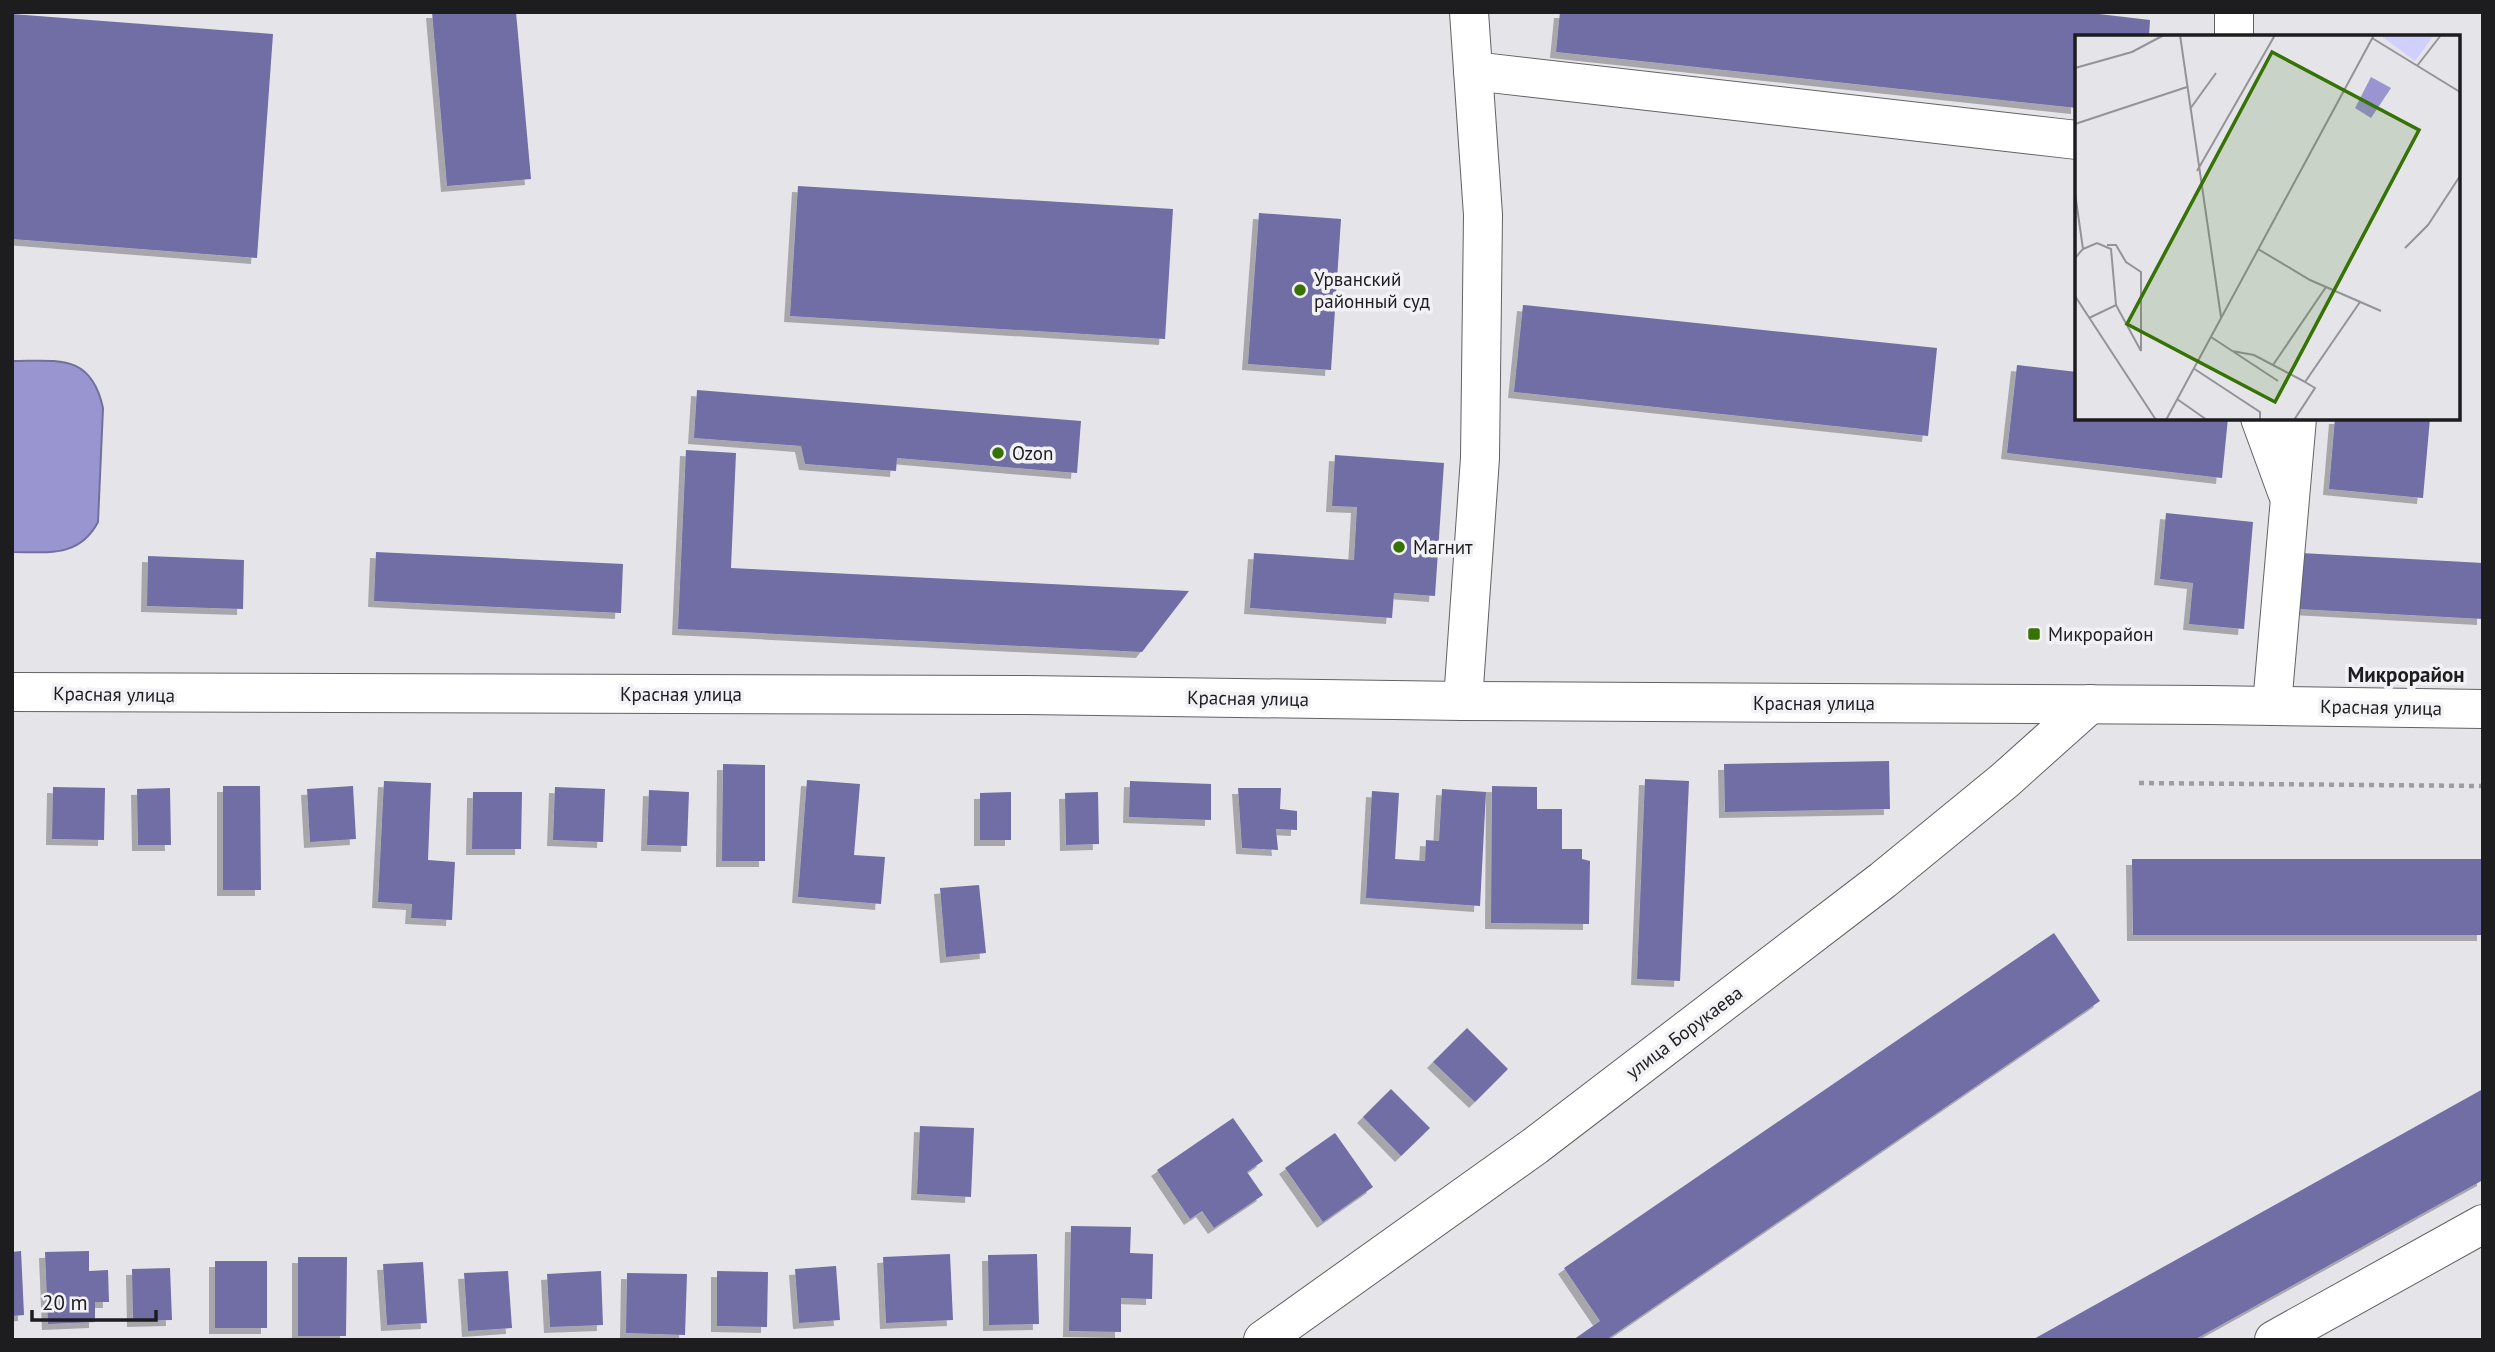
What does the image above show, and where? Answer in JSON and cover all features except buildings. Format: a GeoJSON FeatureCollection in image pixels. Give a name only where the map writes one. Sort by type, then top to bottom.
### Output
{"type":"FeatureCollection","features":[{"type":"Feature","properties":{"kind":"street"},"geometry":{"type":"LineString","coordinates":[[1463,701],[1480,458],[1483,215],[1469,12]]}},
{"type":"Feature","properties":{"kind":"street"},"geometry":{"type":"LineString","coordinates":[[2234,12],[2234,35]]}},
{"type":"Feature","properties":{"kind":"street"},"geometry":{"type":"LineString","coordinates":[[1473,71],[2075,140]]}},
{"type":"Feature","properties":{"kind":"street"},"geometry":{"type":"LineString","coordinates":[[2261,420],[2290,500]]}},
{"type":"Feature","properties":{"kind":"street"},"geometry":{"type":"LineString","coordinates":[[2272,705],[2297,420]]}},
{"type":"Feature","properties":{"kind":"street","name":"Красная улица"},"geometry":{"type":"LineString","coordinates":[[12,692],[1026,695],[2483,709]]}},
{"type":"Feature","properties":{"kind":"street","name":"улица Борукаева"},"geometry":{"type":"LineString","coordinates":[[1263,1340],[1535,1146],[1883,880],[2004,781],[2090,704]]}},
{"type":"Feature","properties":{"kind":"street"},"geometry":{"type":"LineString","coordinates":[[2274,1340],[2483,1224]]}},
{"type":"Feature","properties":{"kind":"path"},"geometry":{"type":"LineString","coordinates":[[2139,783],[2483,786]]}},
{"type":"Feature","properties":{"kind":"shaded area"},"geometry":{"type":"Polygon","coordinates":[[[12,361],[58,361],[70,364],[90,377],[98,390],[103,408],[98,522],[82,542],[72,547],[50,552],[12,552],[12,361]]]}},
{"type":"Feature","properties":{"kind":"place","name":"Урванский районный суд"},"geometry":{"type":"Point","coordinates":[1300,290]}},
{"type":"Feature","properties":{"kind":"place","name":"Ozon"},"geometry":{"type":"Point","coordinates":[998,453]}},
{"type":"Feature","properties":{"kind":"place","name":"Магнит"},"geometry":{"type":"Point","coordinates":[1399,547]}},
{"type":"Feature","properties":{"kind":"place","name":"Микрорайон"},"geometry":{"type":"Point","coordinates":[2034,634]}},
{"type":"Feature","properties":{"kind":"district","name":"Микрорайон"},"geometry":{"type":"Point","coordinates":[2406,674]}}]}
